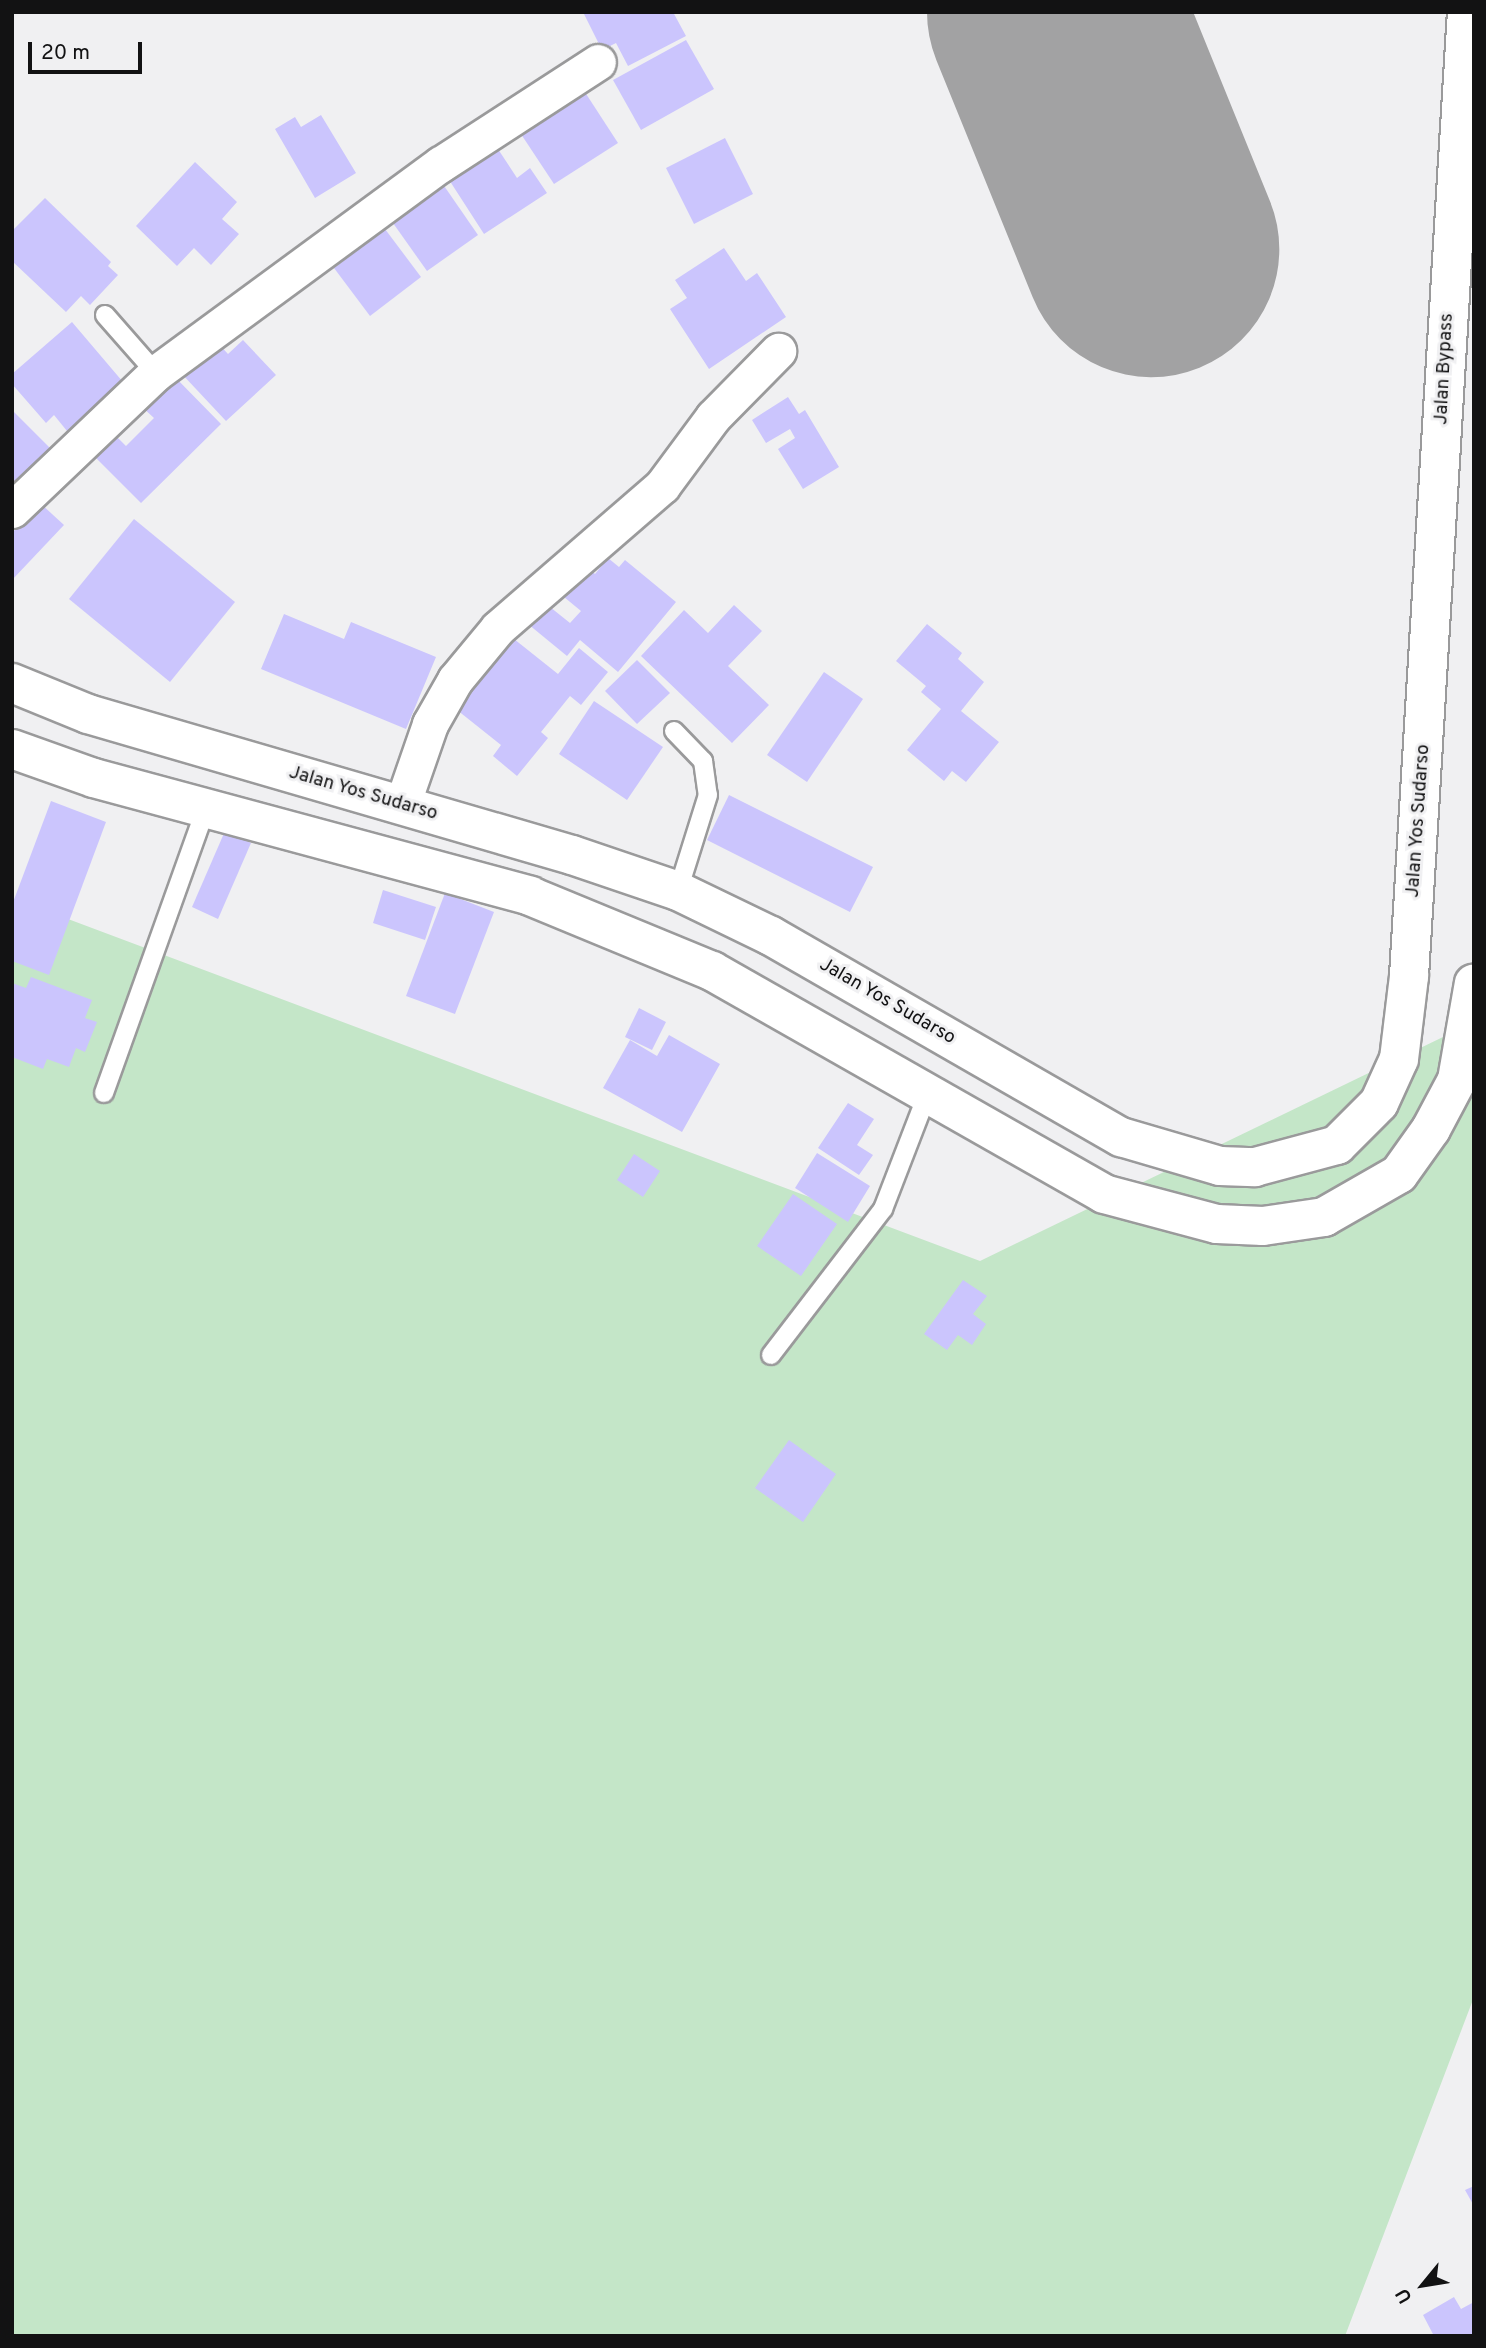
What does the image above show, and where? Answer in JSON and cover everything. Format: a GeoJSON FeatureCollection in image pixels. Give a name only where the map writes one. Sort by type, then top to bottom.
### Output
{"type":"FeatureCollection","features":[{"type":"Feature","properties":{"kind":"highway","name":"Jalan Bypass"},"geometry":{"type":"LineString","coordinates":[[1426,726],[1467,12]]}},
{"type":"Feature","properties":{"kind":"highway","name":"Jalan Yos Sudarso"},"geometry":{"type":"LineString","coordinates":[[12,683],[88,713],[402,805],[678,891],[771,936],[1121,1137],[1220,1166],[1255,1167],[1299,1158],[1337,1145],[1360,1126],[1379,1102],[1399,1059],[1409,976],[1426,726]]}},
{"type":"Feature","properties":{"kind":"highway"},"geometry":{"type":"LineString","coordinates":[[12,749],[94,778],[530,896],[712,971],[929,1090],[1104,1194],[1217,1224],[1263,1226],[1324,1217],[1399,1174],[1432,1129],[1457,1080],[1474,983]]}},
{"type":"Feature","properties":{"kind":"street"},"geometry":{"type":"LineString","coordinates":[[12,510],[156,373],[441,164],[598,62]]}},
{"type":"Feature","properties":{"kind":"street"},"geometry":{"type":"LineString","coordinates":[[402,805],[430,724],[463,669],[498,628],[662,486],[713,417],[778,351]]}},
{"type":"Feature","properties":{"kind":"lane"},"geometry":{"type":"LineString","coordinates":[[105,314],[156,373]]}},
{"type":"Feature","properties":{"kind":"lane"},"geometry":{"type":"LineString","coordinates":[[674,731],[703,761],[708,794],[678,891]]}},
{"type":"Feature","properties":{"kind":"lane"},"geometry":{"type":"LineString","coordinates":[[104,1093],[206,808]]}},
{"type":"Feature","properties":{"kind":"lane"},"geometry":{"type":"LineString","coordinates":[[772,1355],[883,1209],[929,1090]]}},
{"type":"Feature","properties":{"kind":"green space"},"geometry":{"type":"Polygon","coordinates":[[[12,898],[980,1261],[1474,1022],[1474,1997],[1345,2336],[12,2336],[12,898]]]}},
{"type":"Feature","properties":{"kind":"building"},"geometry":{"type":"Polygon","coordinates":[[[583,12],[673,12],[686,36],[628,66],[616,43],[602,50],[583,12]]]}},
{"type":"Feature","properties":{"kind":"building"},"geometry":{"type":"Polygon","coordinates":[[[686,40],[714,89],[641,130],[613,80],[686,40]]]}},
{"type":"Feature","properties":{"kind":"building"},"geometry":{"type":"Polygon","coordinates":[[[579,83],[618,143],[554,184],[515,125],[579,83]]]}},
{"type":"Feature","properties":{"kind":"building"},"geometry":{"type":"Polygon","coordinates":[[[321,115],[356,173],[315,198],[275,129],[295,117],[301,127],[321,115]]]}},
{"type":"Feature","properties":{"kind":"building"},"geometry":{"type":"Polygon","coordinates":[[[725,138],[753,194],[694,224],[666,168],[725,138]]]}},
{"type":"Feature","properties":{"kind":"building"},"geometry":{"type":"Polygon","coordinates":[[[492,140],[517,178],[530,168],[547,193],[484,234],[444,172],[492,140]]]}},
{"type":"Feature","properties":{"kind":"building"},"geometry":{"type":"Polygon","coordinates":[[[195,162],[237,202],[222,219],[239,234],[211,265],[194,248],[177,266],[136,226],[195,162]]]}},
{"type":"Feature","properties":{"kind":"building"},"geometry":{"type":"Polygon","coordinates":[[[440,180],[478,235],[427,271],[388,216],[440,180]]]}},
{"type":"Feature","properties":{"kind":"building"},"geometry":{"type":"Polygon","coordinates":[[[45,198],[111,262],[108,266],[118,275],[90,305],[81,296],[66,312],[12,261],[12,231],[45,198]]]}},
{"type":"Feature","properties":{"kind":"building"},"geometry":{"type":"Polygon","coordinates":[[[385,229],[421,277],[370,316],[334,268],[385,229]]]}},
{"type":"Feature","properties":{"kind":"building"},"geometry":{"type":"Polygon","coordinates":[[[724,248],[746,281],[757,273],[786,317],[709,369],[670,309],[687,298],[675,280],[724,248]]]}},
{"type":"Feature","properties":{"kind":"building"},"geometry":{"type":"Polygon","coordinates":[[[72,322],[123,382],[67,431],[54,415],[46,423],[12,384],[12,374],[72,322]]]}},
{"type":"Feature","properties":{"kind":"building"},"geometry":{"type":"Polygon","coordinates":[[[215,340],[228,354],[243,340],[276,375],[226,421],[181,373],[215,340]]]}},
{"type":"Feature","properties":{"kind":"building"},"geometry":{"type":"Polygon","coordinates":[[[172,374],[221,424],[141,503],[92,454],[113,433],[126,446],[154,418],[141,406],[172,374]]]}},
{"type":"Feature","properties":{"kind":"building"},"geometry":{"type":"Polygon","coordinates":[[[788,397],[799,414],[805,410],[839,467],[803,489],[778,449],[795,438],[790,429],[766,443],[752,420],[788,397]]]}},
{"type":"Feature","properties":{"kind":"building"},"geometry":{"type":"Polygon","coordinates":[[[12,410],[51,449],[12,488],[12,410]]]}},
{"type":"Feature","properties":{"kind":"building"},"geometry":{"type":"Polygon","coordinates":[[[40,503],[64,525],[12,580],[12,533],[40,503]]]}},
{"type":"Feature","properties":{"kind":"building"},"geometry":{"type":"Polygon","coordinates":[[[134,519],[235,602],[170,682],[69,599],[134,519]]]}},
{"type":"Feature","properties":{"kind":"building"},"geometry":{"type":"Polygon","coordinates":[[[608,558],[619,567],[625,560],[676,602],[618,672],[580,640],[567,656],[528,624],[545,603],[570,623],[581,611],[564,597],[588,568],[595,574],[608,558]]]}},
{"type":"Feature","properties":{"kind":"building"},"geometry":{"type":"Polygon","coordinates":[[[734,605],[762,631],[728,666],[769,705],[732,743],[641,656],[684,610],[708,633],[734,605]]]}},
{"type":"Feature","properties":{"kind":"building"},"geometry":{"type":"Polygon","coordinates":[[[284,614],[344,639],[351,622],[436,657],[406,729],[261,669],[284,614]]]}},
{"type":"Feature","properties":{"kind":"building"},"geometry":{"type":"Polygon","coordinates":[[[927,624],[962,653],[958,659],[984,682],[961,711],[999,742],[966,782],[952,771],[944,781],[907,750],[941,709],[921,692],[926,686],[896,661],[927,624]]]}},
{"type":"Feature","properties":{"kind":"building"},"geometry":{"type":"Polygon","coordinates":[[[509,635],[558,674],[579,648],[608,672],[581,705],[570,696],[541,732],[548,738],[517,776],[493,756],[501,745],[452,706],[509,635]]]}},
{"type":"Feature","properties":{"kind":"building"},"geometry":{"type":"Polygon","coordinates":[[[637,660],[670,693],[637,724],[605,691],[637,660]]]}},
{"type":"Feature","properties":{"kind":"building"},"geometry":{"type":"Polygon","coordinates":[[[824,672],[863,699],[807,782],[767,755],[824,672]]]}},
{"type":"Feature","properties":{"kind":"building"},"geometry":{"type":"Polygon","coordinates":[[[594,701],[663,747],[627,800],[559,754],[594,701]]]}},
{"type":"Feature","properties":{"kind":"building"},"geometry":{"type":"Polygon","coordinates":[[[729,795],[873,867],[850,912],[707,840],[729,795]]]}},
{"type":"Feature","properties":{"kind":"building"},"geometry":{"type":"Polygon","coordinates":[[[51,801],[106,822],[49,975],[12,961],[12,905],[51,801]]]}},
{"type":"Feature","properties":{"kind":"building"},"geometry":{"type":"Polygon","coordinates":[[[225,831],[251,843],[218,919],[192,907],[225,831]]]}},
{"type":"Feature","properties":{"kind":"building"},"geometry":{"type":"Polygon","coordinates":[[[383,890],[436,907],[425,940],[373,923],[383,890]]]}},
{"type":"Feature","properties":{"kind":"building"},"geometry":{"type":"Polygon","coordinates":[[[445,893],[494,912],[455,1014],[406,996],[445,893]]]}},
{"type":"Feature","properties":{"kind":"building"},"geometry":{"type":"Polygon","coordinates":[[[31,977],[92,1000],[85,1018],[97,1022],[85,1052],[76,1048],[69,1067],[47,1059],[43,1069],[12,1057],[12,983],[26,988],[31,977]]]}},
{"type":"Feature","properties":{"kind":"building"},"geometry":{"type":"Polygon","coordinates":[[[639,1008],[666,1022],[652,1050],[625,1037],[639,1008]]]}},
{"type":"Feature","properties":{"kind":"building"},"geometry":{"type":"Polygon","coordinates":[[[669,1035],[720,1064],[682,1132],[603,1088],[630,1040],[657,1056],[669,1035]]]}},
{"type":"Feature","properties":{"kind":"building"},"geometry":{"type":"Polygon","coordinates":[[[848,1103],[874,1119],[857,1145],[873,1155],[859,1175],[818,1148],[848,1103]]]}},
{"type":"Feature","properties":{"kind":"building"},"geometry":{"type":"Polygon","coordinates":[[[817,1153],[870,1186],[848,1222],[795,1188],[817,1153]]]}},
{"type":"Feature","properties":{"kind":"building"},"geometry":{"type":"Polygon","coordinates":[[[634,1154],[660,1171],[643,1197],[617,1180],[634,1154]]]}},
{"type":"Feature","properties":{"kind":"building"},"geometry":{"type":"Polygon","coordinates":[[[793,1194],[837,1224],[801,1276],[757,1246],[793,1194]]]}},
{"type":"Feature","properties":{"kind":"building"},"geometry":{"type":"Polygon","coordinates":[[[963,1280],[987,1296],[973,1314],[986,1324],[972,1345],[958,1335],[947,1350],[924,1334],[963,1280]]]}},
{"type":"Feature","properties":{"kind":"building"},"geometry":{"type":"Polygon","coordinates":[[[789,1440],[836,1474],[803,1522],[755,1488],[789,1440]]]}},
{"type":"Feature","properties":{"kind":"building"},"geometry":{"type":"Polygon","coordinates":[[[1474,2186],[1474,2206],[1465,2190],[1474,2186]]]}},
{"type":"Feature","properties":{"kind":"building"},"geometry":{"type":"Polygon","coordinates":[[[1454,2297],[1461,2309],[1474,2302],[1474,2336],[1434,2336],[1423,2315],[1454,2297]]]}},
{"type":"Feature","properties":{"kind":"runway"},"geometry":{"type":"LineString","coordinates":[[1055,12],[1151,249]]}}]}
